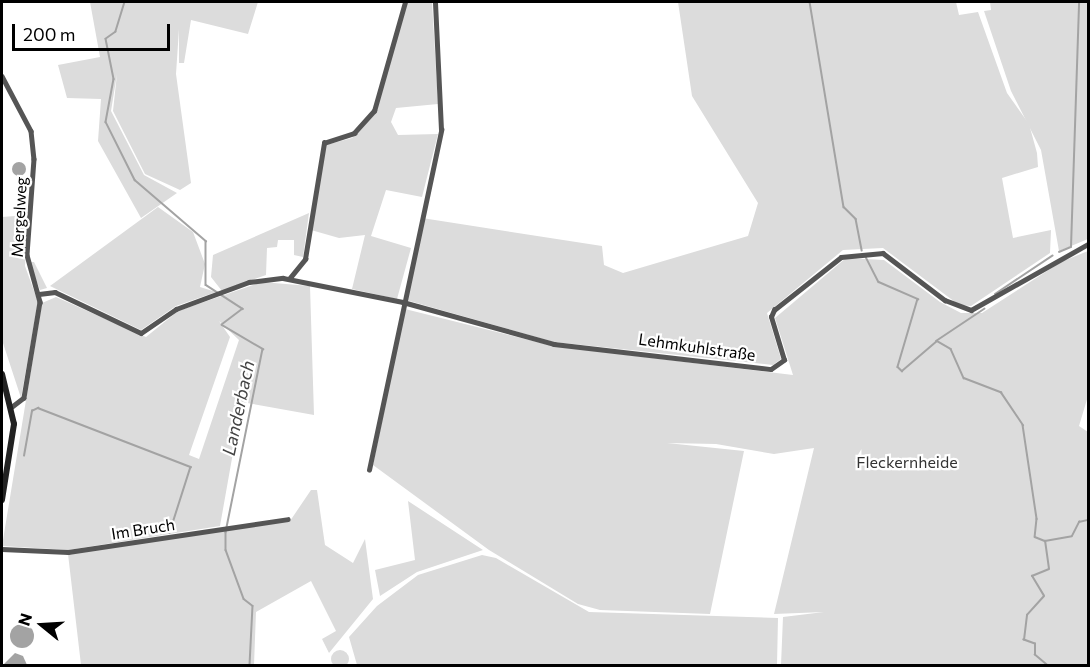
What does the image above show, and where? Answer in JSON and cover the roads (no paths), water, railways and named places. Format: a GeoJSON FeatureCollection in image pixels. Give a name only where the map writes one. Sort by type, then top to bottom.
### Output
{"type":"FeatureCollection","features":[{"type":"Feature","properties":{"kind":"main road"},"geometry":{"type":"LineString","coordinates":[[2,374],[12,407],[14,440],[2,500]]}},
{"type":"Feature","properties":{"kind":"street"},"geometry":{"type":"LineString","coordinates":[[289,279],[305,259],[324,143],[354,133],[374,111],[405,2]]}},
{"type":"Feature","properties":{"kind":"street"},"geometry":{"type":"LineString","coordinates":[[369,470],[441,130],[435,2]]}},
{"type":"Feature","properties":{"kind":"street","name":"Mergelweg"},"geometry":{"type":"LineString","coordinates":[[2,76],[31,131],[34,159],[27,255],[39,294]]}},
{"type":"Feature","properties":{"kind":"street","name":"Lehmkuhlstraße"},"geometry":{"type":"LineString","coordinates":[[39,294],[55,292],[141,333],[176,309],[217,297],[255,280],[289,279],[403,302],[554,344],[771,369],[784,360],[771,317],[774,310],[842,257],[883,253],[945,300],[971,310],[1089,244]]}},
{"type":"Feature","properties":{"kind":"street"},"geometry":{"type":"LineString","coordinates":[[12,407],[24,398],[39,294]]}},
{"type":"Feature","properties":{"kind":"street","name":"Im Bruch"},"geometry":{"type":"LineString","coordinates":[[2,549],[68,552],[288,519]]}},
{"type":"Feature","properties":{"kind":"waterway","name":"Landerbach"},"geometry":{"type":"LineString","coordinates":[[125,2],[116,32],[106,39],[114,79],[106,122],[135,180],[206,241],[206,285],[243,309],[222,325],[263,349],[226,532],[226,550],[244,599],[253,606],[250,666]]}},
{"type":"Feature","properties":{"kind":"waterway"},"geometry":{"type":"LineString","coordinates":[[810,2],[844,207],[856,219],[862,250]]}},
{"type":"Feature","properties":{"kind":"waterway"},"geometry":{"type":"LineString","coordinates":[[1059,252],[1071,247],[1079,2]]}},
{"type":"Feature","properties":{"kind":"waterway"},"geometry":{"type":"LineString","coordinates":[[995,294],[1052,256]]}},
{"type":"Feature","properties":{"kind":"waterway"},"geometry":{"type":"LineString","coordinates":[[866,257],[879,282],[918,299],[898,367],[902,371],[937,341]]}},
{"type":"Feature","properties":{"kind":"waterway"},"geometry":{"type":"LineString","coordinates":[[985,309],[937,341],[951,349],[964,378],[1001,392],[1023,425],[1037,519],[1035,537],[1045,541]]}},
{"type":"Feature","properties":{"kind":"waterway"},"geometry":{"type":"LineString","coordinates":[[24,456],[32,411],[38,408],[191,467],[170,533]]}},
{"type":"Feature","properties":{"kind":"waterway"},"geometry":{"type":"LineString","coordinates":[[1048,666],[1035,655],[1035,644],[1024,640],[1027,615],[1044,596],[1032,576],[1049,569],[1045,541],[1072,536],[1079,522],[1088,520]]}},
{"type":"Feature","properties":{"kind":"park label","name":"Fleckernheide"},"geometry":{"type":"Point","coordinates":[907,462]}}]}
